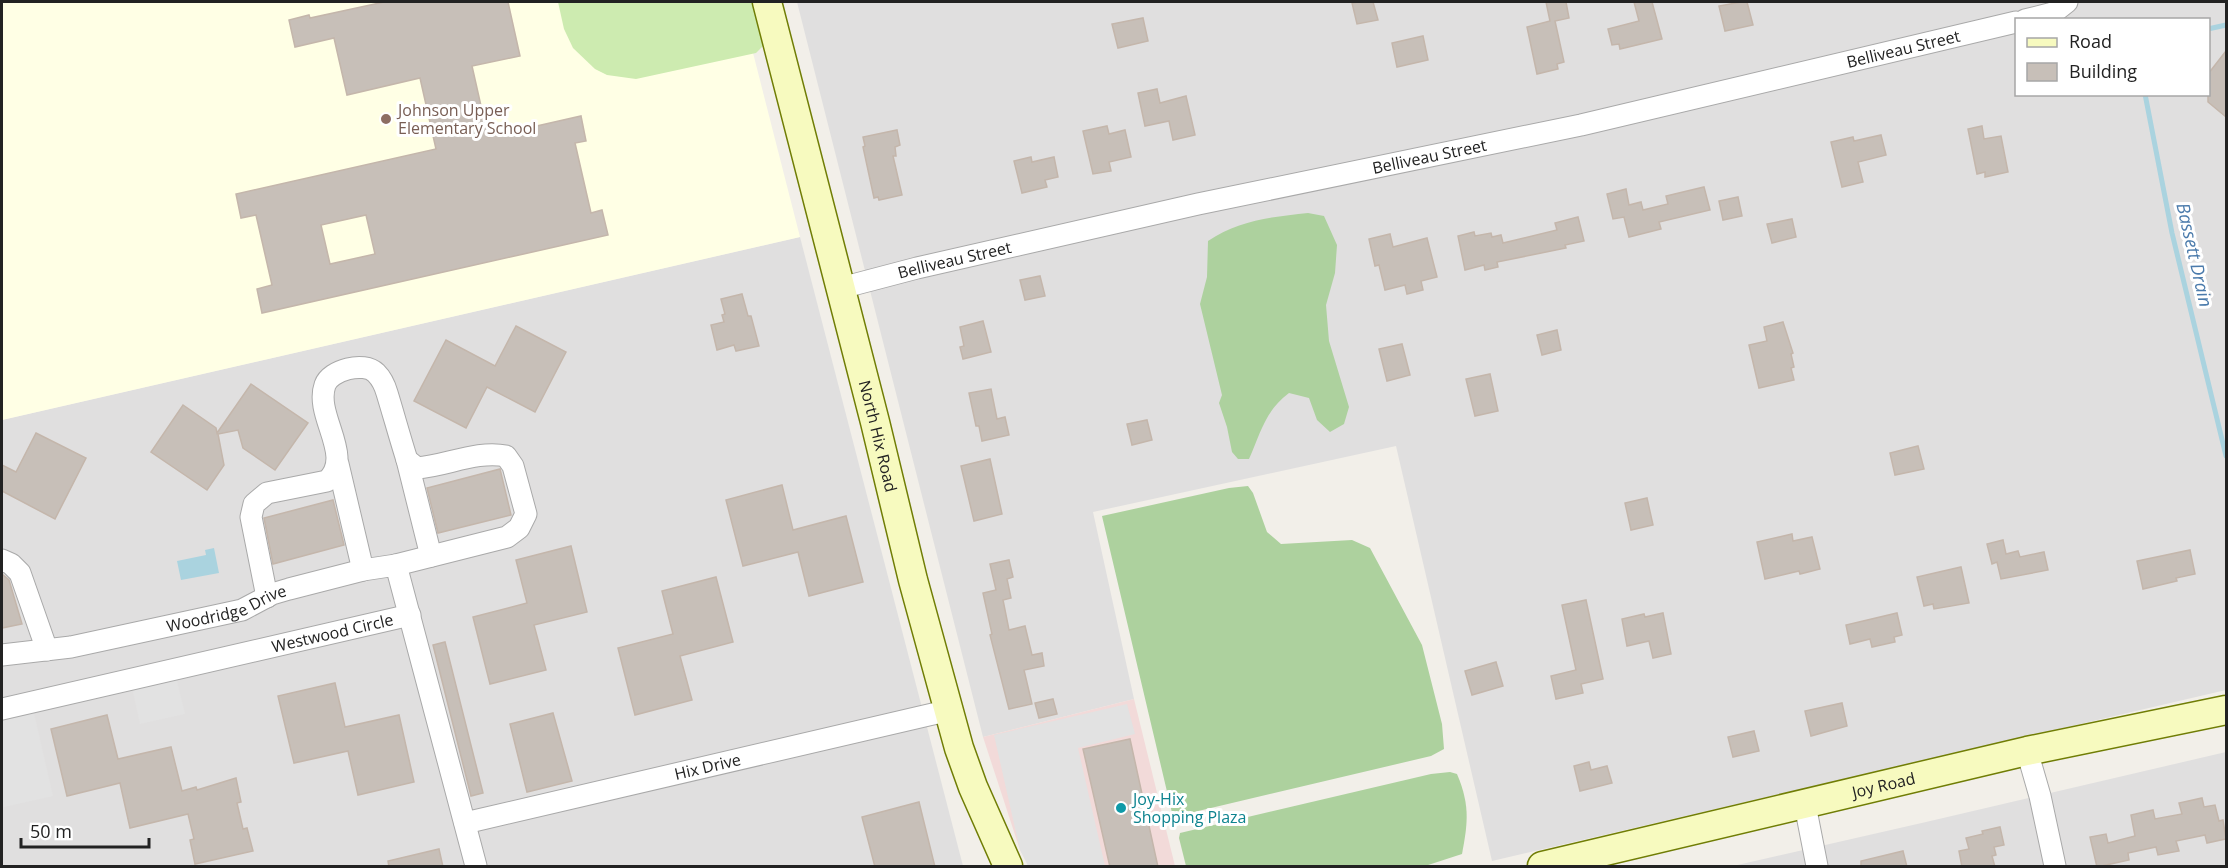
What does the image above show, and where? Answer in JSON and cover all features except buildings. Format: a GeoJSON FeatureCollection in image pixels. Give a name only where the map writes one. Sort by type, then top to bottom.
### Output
{"type":"FeatureCollection","features":[{"type":"Feature","properties":{"kind":"street","name":"North Hix Road"},"geometry":{"type":"LineString","coordinates":[[767,2],[906,552],[950,710],[973,787],[1008,867]]}},
{"type":"Feature","properties":{"kind":"street"},"geometry":{"type":"LineString","coordinates":[[2033,18],[2053,13],[2066,2]]}},
{"type":"Feature","properties":{"kind":"street","name":"Belliveau Street"},"geometry":{"type":"LineString","coordinates":[[841,288],[917,268],[1198,204],[1581,125],[2015,22]]}},
{"type":"Feature","properties":{"kind":"street"},"geometry":{"type":"LineString","coordinates":[[363,570],[322,396],[325,383],[334,373],[364,367],[375,372],[384,383],[407,460],[431,556]]}},
{"type":"Feature","properties":{"kind":"street","name":"Woodridge Drive"},"geometry":{"type":"LineString","coordinates":[[2,656],[71,647],[242,610],[289,589],[363,570],[396,566],[507,537],[519,528],[526,514],[513,466],[506,456],[493,453],[432,467],[417,468],[407,460]]}},
{"type":"Feature","properties":{"kind":"street"},"geometry":{"type":"LineString","coordinates":[[267,597],[250,517],[254,504],[267,494],[327,481],[334,475],[339,464]]}},
{"type":"Feature","properties":{"kind":"street"},"geometry":{"type":"LineString","coordinates":[[2,560],[11,564],[20,573],[47,650]]}},
{"type":"Feature","properties":{"kind":"street"},"geometry":{"type":"LineString","coordinates":[[396,566],[410,615]]}},
{"type":"Feature","properties":{"kind":"street","name":"Westwood Circle"},"geometry":{"type":"LineString","coordinates":[[2,709],[410,615],[476,867]]}},
{"type":"Feature","properties":{"kind":"street","name":"Hix Drive"},"geometry":{"type":"LineString","coordinates":[[465,823],[950,710]]}},
{"type":"Feature","properties":{"kind":"street","name":"Joy Road"},"geometry":{"type":"LineString","coordinates":[[1542,867],[1805,806],[2027,751],[2226,710]]}},
{"type":"Feature","properties":{"kind":"street"},"geometry":{"type":"LineString","coordinates":[[2027,751],[2040,796],[2055,867]]}},
{"type":"Feature","properties":{"kind":"street"},"geometry":{"type":"LineString","coordinates":[[1805,806],[1817,867]]}},
{"type":"Feature","properties":{"kind":"shaded area","name":"Johnson Upper Elementary School"},"geometry":{"type":"Polygon","coordinates":[[[2,2],[740,2],[800,237],[2,420],[2,2]]]}},
{"type":"Feature","properties":{"kind":"shaded area"},"geometry":{"type":"Polygon","coordinates":[[[797,2],[2226,2],[2226,690],[1492,861],[1396,446],[1093,512],[1134,699],[983,737],[797,2]]]}},
{"type":"Feature","properties":{"kind":"shaded area"},"geometry":{"type":"Polygon","coordinates":[[[800,237],[963,866],[2,866],[2,420],[800,237]]]}},
{"type":"Feature","properties":{"kind":"shaded area"},"geometry":{"type":"Polygon","coordinates":[[[176,677],[185,714],[140,724],[132,687],[176,677]]]}},
{"type":"Feature","properties":{"kind":"shaded area"},"geometry":{"type":"Polygon","coordinates":[[[1134,699],[1175,866],[1030,866],[1020,850],[983,737],[1134,699]]]}},
{"type":"Feature","properties":{"kind":"shaded area"},"geometry":{"type":"Polygon","coordinates":[[[1127,704],[1135,734],[1078,748],[1105,866],[1028,866],[1020,850],[994,735],[1127,704]]]}},
{"type":"Feature","properties":{"kind":"shaded area"},"geometry":{"type":"Polygon","coordinates":[[[33,709],[53,796],[4,807],[2,716],[33,709]]]}},
{"type":"Feature","properties":{"kind":"shaded area"},"geometry":{"type":"Polygon","coordinates":[[[2226,752],[2226,866],[1733,866],[1926,822],[2226,752]]]}},
{"type":"Feature","properties":{"kind":"green space"},"geometry":{"type":"Polygon","coordinates":[[[558,2],[753,2],[764,45],[756,53],[636,79],[607,75],[595,69],[573,48],[564,29],[558,2]]]}},
{"type":"Feature","properties":{"kind":"green space"},"geometry":{"type":"Polygon","coordinates":[[[1308,213],[1324,216],[1337,245],[1335,273],[1326,305],[1329,341],[1349,407],[1344,424],[1330,432],[1317,420],[1309,398],[1289,393],[1269,415],[1249,459],[1238,459],[1232,452],[1219,403],[1222,395],[1200,304],[1207,277],[1208,241],[1244,224],[1308,213]]]}},
{"type":"Feature","properties":{"kind":"green space"},"geometry":{"type":"Polygon","coordinates":[[[1248,486],[1253,493],[1267,532],[1281,544],[1352,540],[1370,548],[1422,645],[1442,724],[1444,749],[1431,756],[1173,817],[1102,516],[1229,488],[1248,486]]]}},
{"type":"Feature","properties":{"kind":"green space"},"geometry":{"type":"Polygon","coordinates":[[[1450,772],[1457,774],[1466,804],[1466,832],[1462,854],[1425,866],[1186,866],[1179,838],[1180,833],[1431,774],[1450,772]]]}},
{"type":"Feature","properties":{"kind":"water"},"geometry":{"type":"Polygon","coordinates":[[[214,548],[219,573],[181,580],[177,561],[206,555],[205,550],[214,548]]]}},
{"type":"Feature","properties":{"kind":"waterway","name":"Bassett Drain"},"geometry":{"type":"LineString","coordinates":[[2210,29],[2226,25]]}},
{"type":"Feature","properties":{"kind":"waterway","name":"Bassett Drain"},"geometry":{"type":"LineString","coordinates":[[2145,96],[2172,233],[2226,456]]}},
{"type":"Feature","properties":{"kind":"place","name":"Johnson Upper Elementary School"},"geometry":{"type":"Point","coordinates":[386,119]}},
{"type":"Feature","properties":{"kind":"place","name":"Joy-Hix Shopping Plaza"},"geometry":{"type":"Point","coordinates":[1121,808]}}]}
